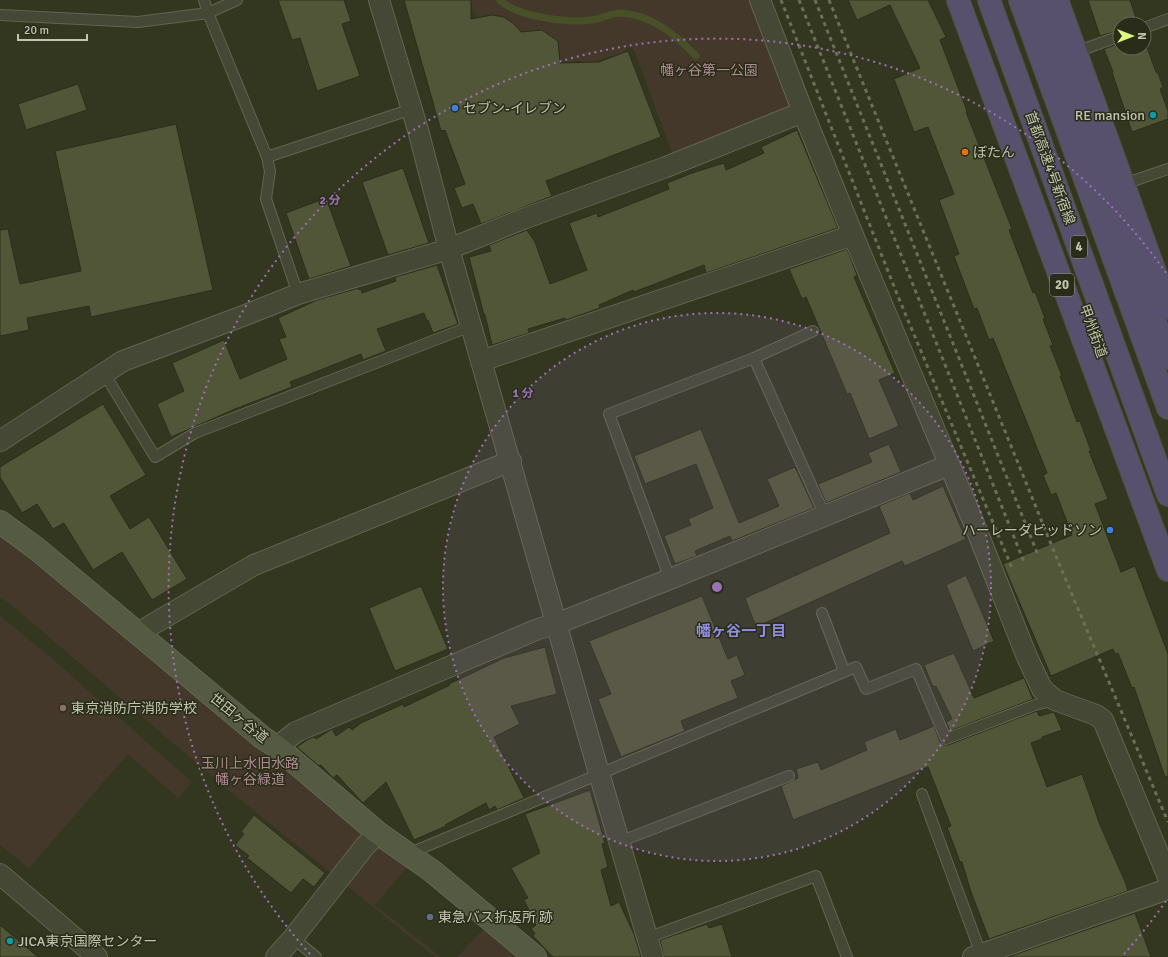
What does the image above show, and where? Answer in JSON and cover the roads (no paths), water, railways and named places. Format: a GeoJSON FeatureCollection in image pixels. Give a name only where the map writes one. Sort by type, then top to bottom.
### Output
{"type":"FeatureCollection","features":[{"type":"Feature","properties":{"kind":"highway","name":"20"},"geometry":{"type":"LineString","coordinates":[[958,0],[1168,570]]}},
{"type":"Feature","properties":{"kind":"highway","name":"甲州街道"},"geometry":{"type":"LineString","coordinates":[[974,0],[1141,464],[1168,550]]}},
{"type":"Feature","properties":{"kind":"highway","name":"首都高速4号新宿線"},"geometry":{"type":"LineString","coordinates":[[989,0],[1168,495]]}},
{"type":"Feature","properties":{"kind":"highway","name":"首都高速4号新宿線"},"geometry":{"type":"LineString","coordinates":[[1020,0],[1168,408]]}},
{"type":"Feature","properties":{"kind":"highway"},"geometry":{"type":"LineString","coordinates":[[1039,0],[1168,358]]}},
{"type":"Feature","properties":{"kind":"highway"},"geometry":{"type":"LineString","coordinates":[[1057,0],[1167,299]]}},
{"type":"Feature","properties":{"kind":"street"},"geometry":{"type":"LineString","coordinates":[[379,0],[412,109],[449,249],[650,948]]}},
{"type":"Feature","properties":{"kind":"street"},"geometry":{"type":"LineString","coordinates":[[760,0],[803,112],[973,521],[1027,658],[1042,689],[1055,700],[1096,715],[1103,720],[1168,877]]}},
{"type":"Feature","properties":{"kind":"street"},"geometry":{"type":"LineString","coordinates":[[0,441],[123,361],[298,294],[449,249],[523,219],[666,167],[803,112]]}},
{"type":"Feature","properties":{"kind":"street"},"geometry":{"type":"LineString","coordinates":[[481,361],[853,235]]}},
{"type":"Feature","properties":{"kind":"street"},"geometry":{"type":"LineString","coordinates":[[140,636],[148,627],[254,565],[510,461]]}},
{"type":"Feature","properties":{"kind":"street"},"geometry":{"type":"LineString","coordinates":[[277,747],[296,732],[538,629],[556,624],[670,579],[949,465]]}},
{"type":"Feature","properties":{"kind":"street","name":"世田ヶ谷道"},"geometry":{"type":"LineString","coordinates":[[0,522],[37,549],[263,738],[277,747],[378,833],[432,871],[535,957]]}},
{"type":"Feature","properties":{"kind":"street"},"geometry":{"type":"LineString","coordinates":[[276,957],[293,938],[356,857],[378,833]]}},
{"type":"Feature","properties":{"kind":"street"},"geometry":{"type":"LineString","coordinates":[[0,874],[97,957]]}},
{"type":"Feature","properties":{"kind":"street"},"geometry":{"type":"LineString","coordinates":[[977,956],[1168,889]]}},
{"type":"Feature","properties":{"kind":"lane"},"geometry":{"type":"LineString","coordinates":[[204,0],[267,157],[270,171],[266,200],[298,294]]}},
{"type":"Feature","properties":{"kind":"lane"},"geometry":{"type":"LineString","coordinates":[[0,15],[138,22],[208,13],[237,0]]}},
{"type":"Feature","properties":{"kind":"lane"},"geometry":{"type":"LineString","coordinates":[[1152,25],[1168,19]]}},
{"type":"Feature","properties":{"kind":"lane"},"geometry":{"type":"LineString","coordinates":[[1076,52],[1112,39]]}},
{"type":"Feature","properties":{"kind":"lane"},"geometry":{"type":"LineString","coordinates":[[267,157],[412,109]]}},
{"type":"Feature","properties":{"kind":"lane"},"geometry":{"type":"LineString","coordinates":[[1124,184],[1168,169]]}},
{"type":"Feature","properties":{"kind":"lane"},"geometry":{"type":"LineString","coordinates":[[104,373],[155,457],[195,433],[471,326]]}},
{"type":"Feature","properties":{"kind":"lane"},"geometry":{"type":"LineString","coordinates":[[670,579],[609,414],[754,358],[813,331]]}},
{"type":"Feature","properties":{"kind":"lane"},"geometry":{"type":"LineString","coordinates":[[754,358],[825,516]]}},
{"type":"Feature","properties":{"kind":"lane"},"geometry":{"type":"LineString","coordinates":[[822,613],[844,671]]}},
{"type":"Feature","properties":{"kind":"lane"},"geometry":{"type":"LineString","coordinates":[[409,854],[856,667],[866,688],[916,669],[946,739],[1035,705],[1055,700]]}},
{"type":"Feature","properties":{"kind":"lane"},"geometry":{"type":"LineString","coordinates":[[619,842],[789,776]]}},
{"type":"Feature","properties":{"kind":"lane"},"geometry":{"type":"LineString","coordinates":[[922,794],[977,956]]}},
{"type":"Feature","properties":{"kind":"lane"},"geometry":{"type":"LineString","coordinates":[[650,948],[816,876],[847,957]]}},
{"type":"Feature","properties":{"kind":"lane"},"geometry":{"type":"LineString","coordinates":[[293,938],[316,957]]}},
{"type":"Feature","properties":{"kind":"waterway"},"geometry":{"type":"LineString","coordinates":[[500,0],[518,11],[543,18],[581,21],[621,13],[643,18],[663,27],[696,56]]}},
{"type":"Feature","properties":{"kind":"railway"},"geometry":{"type":"LineString","coordinates":[[781,0],[897,294],[1012,568]]}},
{"type":"Feature","properties":{"kind":"railway"},"geometry":{"type":"LineString","coordinates":[[799,0],[1024,562]]}},
{"type":"Feature","properties":{"kind":"railway"},"geometry":{"type":"LineString","coordinates":[[815,0],[1038,555]]}},
{"type":"Feature","properties":{"kind":"railway"},"geometry":{"type":"LineString","coordinates":[[829,0],[1060,566],[1168,822]]}},
{"type":"Feature","properties":{"kind":"place","name":"セブン-イレブン"},"geometry":{"type":"Point","coordinates":[455,108]}},
{"type":"Feature","properties":{"kind":"place","name":"RE mansion"},"geometry":{"type":"Point","coordinates":[1153,115]}},
{"type":"Feature","properties":{"kind":"place","name":"ぼたん"},"geometry":{"type":"Point","coordinates":[965,152]}},
{"type":"Feature","properties":{"kind":"place","name":"ハーレーダビッドソン"},"geometry":{"type":"Point","coordinates":[1110,530]}},
{"type":"Feature","properties":{"kind":"place","name":"東京消防庁消防学校"},"geometry":{"type":"Point","coordinates":[63,708]}},
{"type":"Feature","properties":{"kind":"place","name":"東急バス折返所 跡"},"geometry":{"type":"Point","coordinates":[430,917]}},
{"type":"Feature","properties":{"kind":"place","name":"JICA東京国際センター"},"geometry":{"type":"Point","coordinates":[10,941]}},
{"type":"Feature","properties":{"kind":"district","name":"幡ヶ谷一丁目"},"geometry":{"type":"Point","coordinates":[741,631]}},
{"type":"Feature","properties":{"kind":"park label","name":"幡ヶ谷第一公園"},"geometry":{"type":"Point","coordinates":[709,70]}},
{"type":"Feature","properties":{"kind":"park label","name":"玉川上水旧水路 幡ヶ谷緑道"},"geometry":{"type":"Point","coordinates":[250,772]}}]}
